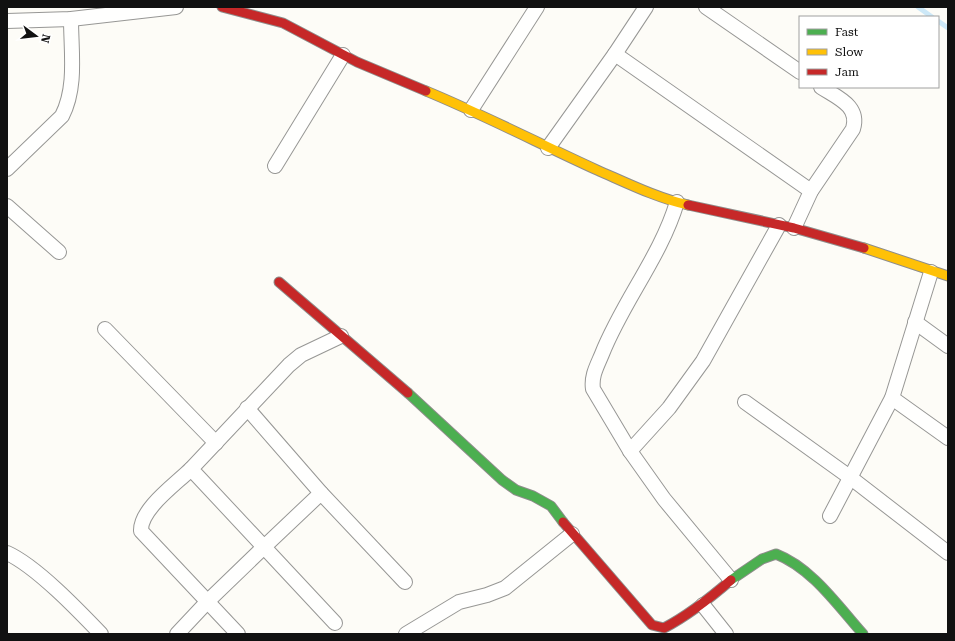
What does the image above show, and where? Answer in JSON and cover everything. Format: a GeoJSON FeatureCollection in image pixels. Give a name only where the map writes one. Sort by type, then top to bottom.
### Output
{"type":"FeatureCollection","features":[{"type":"Feature","properties":{"kind":"street"},"geometry":{"type":"LineString","coordinates":[[7,21],[71,19],[176,7]]}},
{"type":"Feature","properties":{"kind":"street"},"geometry":{"type":"LineString","coordinates":[[222,7],[283,23],[343,55],[471,110],[548,148],[629,184],[677,202],[794,228],[854,245],[931,272],[948,276]]}},
{"type":"Feature","properties":{"kind":"street"},"geometry":{"type":"LineString","coordinates":[[471,110],[537,7]]}},
{"type":"Feature","properties":{"kind":"street"},"geometry":{"type":"LineString","coordinates":[[548,148],[615,54],[646,7]]}},
{"type":"Feature","properties":{"kind":"street"},"geometry":{"type":"LineString","coordinates":[[706,7],[799,71]]}},
{"type":"Feature","properties":{"kind":"street"},"geometry":{"type":"LineString","coordinates":[[7,169],[62,116],[67,107],[71,92],[71,19]]}},
{"type":"Feature","properties":{"kind":"street"},"geometry":{"type":"LineString","coordinates":[[615,54],[811,191]]}},
{"type":"Feature","properties":{"kind":"street"},"geometry":{"type":"LineString","coordinates":[[275,166],[343,55]]}},
{"type":"Feature","properties":{"kind":"street"},"geometry":{"type":"LineString","coordinates":[[794,228],[811,191],[853,129],[855,123],[855,113],[849,106],[822,88]]}},
{"type":"Feature","properties":{"kind":"street"},"geometry":{"type":"LineString","coordinates":[[677,202],[666,232],[612,330],[593,377],[593,389],[630,451],[664,499],[731,580]]}},
{"type":"Feature","properties":{"kind":"street"},"geometry":{"type":"LineString","coordinates":[[7,206],[59,252]]}},
{"type":"Feature","properties":{"kind":"street"},"geometry":{"type":"LineString","coordinates":[[630,451],[669,408],[703,361],[779,225]]}},
{"type":"Feature","properties":{"kind":"street"},"geometry":{"type":"LineString","coordinates":[[830,516],[892,398],[931,272]]}},
{"type":"Feature","properties":{"kind":"street"},"geometry":{"type":"LineString","coordinates":[[279,282],[436,417],[502,480],[516,490],[533,496],[551,506],[572,534],[652,625],[664,628],[683,618],[703,605],[731,580],[769,555],[781,554],[805,572],[862,634]]}},
{"type":"Feature","properties":{"kind":"street"},"geometry":{"type":"LineString","coordinates":[[915,322],[948,346]]}},
{"type":"Feature","properties":{"kind":"street"},"geometry":{"type":"LineString","coordinates":[[105,329],[216,443]]}},
{"type":"Feature","properties":{"kind":"street"},"geometry":{"type":"LineString","coordinates":[[238,634],[141,531],[140,525],[147,512],[216,443],[247,408],[301,355],[341,336]]}},
{"type":"Feature","properties":{"kind":"street"},"geometry":{"type":"LineString","coordinates":[[892,398],[948,438]]}},
{"type":"Feature","properties":{"kind":"street"},"geometry":{"type":"LineString","coordinates":[[745,402],[851,478],[948,553]]}},
{"type":"Feature","properties":{"kind":"street"},"geometry":{"type":"LineString","coordinates":[[247,408],[320,493],[405,582]]}},
{"type":"Feature","properties":{"kind":"street"},"geometry":{"type":"LineString","coordinates":[[191,469],[335,623]]}},
{"type":"Feature","properties":{"kind":"street"},"geometry":{"type":"LineString","coordinates":[[177,634],[208,601],[320,493]]}},
{"type":"Feature","properties":{"kind":"street"},"geometry":{"type":"LineString","coordinates":[[406,634],[459,602],[487,595],[505,588],[572,534]]}},
{"type":"Feature","properties":{"kind":"street"},"geometry":{"type":"LineString","coordinates":[[7,553],[20,560],[36,573],[101,634]]}},
{"type":"Feature","properties":{"kind":"street"},"geometry":{"type":"LineString","coordinates":[[703,605],[726,634]]}},
{"type":"Feature","properties":{"kind":"waterway"},"geometry":{"type":"LineString","coordinates":[[918,7],[931,16]]}},
{"type":"Feature","properties":{"kind":"waterway"},"geometry":{"type":"LineString","coordinates":[[939,22],[948,28]]}},
{"type":"Feature","properties":{"kind":"traffic: fast"},"geometry":{"type":"LineString","coordinates":[[408,393],[502,480],[516,490],[533,496],[551,506],[563,522]]}},
{"type":"Feature","properties":{"kind":"traffic: fast"},"geometry":{"type":"LineString","coordinates":[[731,580],[762,559],[776,554],[789,560],[813,578],[863,634]]}},
{"type":"Feature","properties":{"kind":"traffic: slow"},"geometry":{"type":"LineString","coordinates":[[426,91],[631,185],[653,194],[688,205]]}},
{"type":"Feature","properties":{"kind":"traffic: slow"},"geometry":{"type":"LineString","coordinates":[[864,248],[948,276]]}},
{"type":"Feature","properties":{"kind":"traffic: jam"},"geometry":{"type":"LineString","coordinates":[[222,7],[283,23],[357,62],[426,91]]}},
{"type":"Feature","properties":{"kind":"traffic: jam"},"geometry":{"type":"LineString","coordinates":[[688,205],[794,228],[864,248]]}},
{"type":"Feature","properties":{"kind":"traffic: jam"},"geometry":{"type":"LineString","coordinates":[[279,282],[408,393]]}},
{"type":"Feature","properties":{"kind":"traffic: jam"},"geometry":{"type":"LineString","coordinates":[[563,522],[652,625],[664,628],[682,618],[715,594],[731,580]]}}]}
